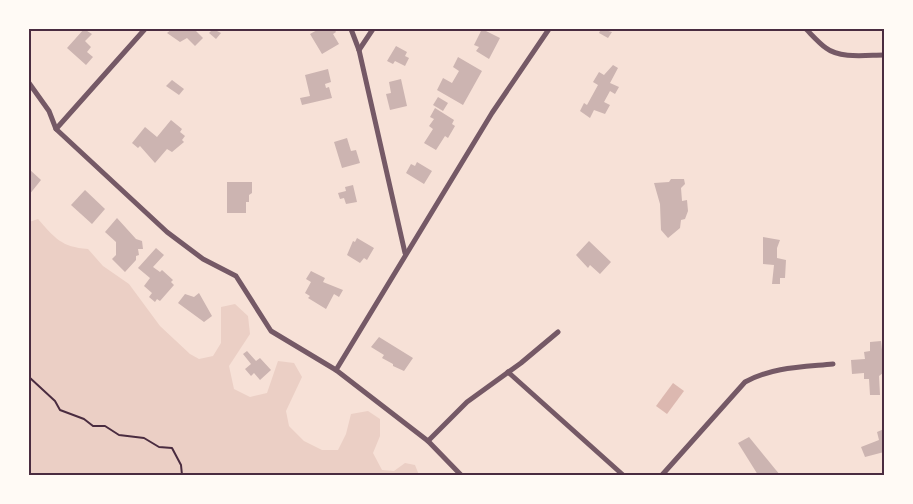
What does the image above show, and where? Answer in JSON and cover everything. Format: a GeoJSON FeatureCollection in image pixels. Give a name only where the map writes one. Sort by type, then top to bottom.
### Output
{"type":"FeatureCollection","features":[{"type":"Feature","properties":{"kind":"street"},"geometry":{"type":"LineString","coordinates":[[56,129],[145,29]]}},
{"type":"Feature","properties":{"kind":"street"},"geometry":{"type":"LineString","coordinates":[[351,29],[359,50],[405,254]]}},
{"type":"Feature","properties":{"kind":"street"},"geometry":{"type":"LineString","coordinates":[[359,50],[374,29]]}},
{"type":"Feature","properties":{"kind":"street"},"geometry":{"type":"LineString","coordinates":[[336,370],[492,113],[549,29]]}},
{"type":"Feature","properties":{"kind":"street"},"geometry":{"type":"LineString","coordinates":[[806,29],[827,49],[834,52],[884,55]]}},
{"type":"Feature","properties":{"kind":"street"},"geometry":{"type":"LineString","coordinates":[[29,83],[49,111],[56,129],[172,237],[203,259],[236,276],[271,331],[336,370],[428,440],[461,475]]}},
{"type":"Feature","properties":{"kind":"street"},"geometry":{"type":"LineString","coordinates":[[428,440],[468,402],[558,332]]}},
{"type":"Feature","properties":{"kind":"street"},"geometry":{"type":"LineString","coordinates":[[662,475],[745,382],[759,374],[784,368],[833,364]]}},
{"type":"Feature","properties":{"kind":"street"},"geometry":{"type":"LineString","coordinates":[[508,372],[623,475]]}},
{"type":"Feature","properties":{"kind":"path"},"geometry":{"type":"LineString","coordinates":[[29,377],[55,401],[60,410],[84,419],[93,426],[105,426],[119,436],[144,438],[158,447],[172,448],[181,465],[182,475]]}},
{"type":"Feature","properties":{"kind":"shaded area"},"geometry":{"type":"Polygon","coordinates":[[[38,219],[59,240],[71,246],[88,249],[103,266],[129,284],[160,326],[190,354],[199,359],[213,356],[221,343],[221,307],[235,304],[248,316],[250,334],[229,366],[234,389],[250,397],[267,393],[278,361],[294,363],[302,377],[286,411],[289,426],[304,441],[322,450],[338,450],[346,434],[351,414],[368,411],[380,419],[380,436],[373,453],[382,470],[394,471],[405,463],[415,465],[419,475],[29,475],[29,222],[38,219]]]}},
{"type":"Feature","properties":{"kind":"shaded area"},"geometry":{"type":"Polygon","coordinates":[[[673,383],[684,391],[667,414],[656,406],[673,383]]]}},
{"type":"Feature","properties":{"kind":"building"},"geometry":{"type":"Polygon","coordinates":[[[84,29],[92,34],[85,41],[91,47],[87,52],[93,57],[86,65],[67,48],[84,29]]]}},
{"type":"Feature","properties":{"kind":"building"},"geometry":{"type":"Polygon","coordinates":[[[172,29],[196,29],[203,38],[195,46],[187,38],[180,42],[167,33],[172,29]]]}},
{"type":"Feature","properties":{"kind":"building"},"geometry":{"type":"Polygon","coordinates":[[[213,29],[221,33],[216,39],[209,33],[213,29]]]}},
{"type":"Feature","properties":{"kind":"building"},"geometry":{"type":"Polygon","coordinates":[[[319,29],[334,29],[336,32],[333,34],[339,44],[322,54],[310,34],[319,29]]]}},
{"type":"Feature","properties":{"kind":"building"},"geometry":{"type":"Polygon","coordinates":[[[482,29],[500,38],[489,59],[476,51],[479,47],[474,45],[482,29]]]}},
{"type":"Feature","properties":{"kind":"building"},"geometry":{"type":"Polygon","coordinates":[[[601,29],[612,32],[608,38],[599,33],[601,29]]]}},
{"type":"Feature","properties":{"kind":"building"},"geometry":{"type":"Polygon","coordinates":[[[396,46],[407,52],[405,56],[409,58],[405,66],[395,61],[393,64],[387,61],[396,46]]]}},
{"type":"Feature","properties":{"kind":"building"},"geometry":{"type":"Polygon","coordinates":[[[458,57],[482,71],[463,105],[437,90],[443,78],[452,83],[459,71],[453,67],[458,57]]]}},
{"type":"Feature","properties":{"kind":"building"},"geometry":{"type":"Polygon","coordinates":[[[613,65],[618,68],[610,83],[619,87],[615,94],[610,91],[604,102],[610,105],[605,114],[594,110],[590,118],[580,111],[584,103],[587,105],[598,85],[593,82],[599,72],[604,75],[613,65]]]}},
{"type":"Feature","properties":{"kind":"building"},"geometry":{"type":"Polygon","coordinates":[[[328,69],[331,82],[325,84],[326,88],[329,87],[332,98],[302,105],[300,98],[310,96],[305,75],[328,69]]]}},
{"type":"Feature","properties":{"kind":"building"},"geometry":{"type":"Polygon","coordinates":[[[401,79],[407,106],[390,110],[386,94],[391,93],[389,82],[401,79]]]}},
{"type":"Feature","properties":{"kind":"building"},"geometry":{"type":"Polygon","coordinates":[[[172,80],[184,89],[179,95],[166,86],[172,80]]]}},
{"type":"Feature","properties":{"kind":"building"},"geometry":{"type":"Polygon","coordinates":[[[438,97],[448,103],[443,111],[433,105],[438,97]]]}},
{"type":"Feature","properties":{"kind":"building"},"geometry":{"type":"Polygon","coordinates":[[[435,108],[454,120],[452,124],[455,126],[448,138],[445,136],[436,150],[424,143],[433,129],[429,126],[434,119],[430,117],[435,108]]]}},
{"type":"Feature","properties":{"kind":"building"},"geometry":{"type":"Polygon","coordinates":[[[171,120],[182,129],[180,132],[185,136],[182,140],[184,142],[172,152],[167,149],[155,163],[140,146],[138,148],[132,143],[145,127],[157,137],[171,120]]]}},
{"type":"Feature","properties":{"kind":"building"},"geometry":{"type":"Polygon","coordinates":[[[347,138],[351,151],[356,150],[360,163],[342,168],[334,142],[347,138]]]}},
{"type":"Feature","properties":{"kind":"building"},"geometry":{"type":"Polygon","coordinates":[[[417,162],[432,171],[424,184],[406,173],[411,164],[415,166],[417,162]]]}},
{"type":"Feature","properties":{"kind":"building"},"geometry":{"type":"Polygon","coordinates":[[[29,169],[41,180],[29,195],[29,169]]]}},
{"type":"Feature","properties":{"kind":"building"},"geometry":{"type":"Polygon","coordinates":[[[671,179],[684,179],[685,184],[681,188],[682,201],[687,200],[688,211],[685,219],[681,220],[680,228],[668,238],[661,230],[660,204],[654,183],[669,182],[671,179]]]}},
{"type":"Feature","properties":{"kind":"building"},"geometry":{"type":"Polygon","coordinates":[[[227,182],[252,182],[252,193],[249,195],[249,202],[246,202],[246,213],[227,213],[227,182]]]}},
{"type":"Feature","properties":{"kind":"building"},"geometry":{"type":"Polygon","coordinates":[[[353,185],[357,202],[346,204],[344,198],[340,199],[338,193],[346,191],[345,187],[353,185]]]}},
{"type":"Feature","properties":{"kind":"building"},"geometry":{"type":"Polygon","coordinates":[[[85,190],[105,209],[92,224],[71,205],[85,190]]]}},
{"type":"Feature","properties":{"kind":"building"},"geometry":{"type":"Polygon","coordinates":[[[117,218],[136,239],[142,241],[143,249],[138,249],[139,255],[136,256],[136,260],[125,272],[112,259],[116,255],[116,242],[105,232],[117,218]]]}},
{"type":"Feature","properties":{"kind":"building"},"geometry":{"type":"Polygon","coordinates":[[[763,237],[780,240],[777,248],[777,258],[786,260],[785,278],[780,278],[780,284],[772,284],[774,265],[763,264],[763,237]]]}},
{"type":"Feature","properties":{"kind":"building"},"geometry":{"type":"Polygon","coordinates":[[[357,238],[374,248],[367,260],[364,258],[360,263],[347,255],[353,241],[355,242],[357,238]]]}},
{"type":"Feature","properties":{"kind":"building"},"geometry":{"type":"Polygon","coordinates":[[[589,241],[611,262],[600,274],[590,265],[588,268],[576,255],[589,241]]]}},
{"type":"Feature","properties":{"kind":"building"},"geometry":{"type":"Polygon","coordinates":[[[156,248],[164,255],[153,267],[160,272],[162,270],[173,280],[171,282],[174,285],[160,301],[157,299],[155,302],[149,297],[152,293],[144,286],[150,278],[138,268],[156,248]]]}},
{"type":"Feature","properties":{"kind":"building"},"geometry":{"type":"Polygon","coordinates":[[[311,271],[325,278],[323,282],[343,290],[339,297],[334,294],[326,309],[308,298],[310,296],[305,293],[311,282],[306,279],[311,271]]]}},
{"type":"Feature","properties":{"kind":"building"},"geometry":{"type":"Polygon","coordinates":[[[199,293],[212,316],[204,322],[178,303],[185,294],[194,297],[199,293]]]}},
{"type":"Feature","properties":{"kind":"building"},"geometry":{"type":"Polygon","coordinates":[[[379,337],[413,358],[404,371],[382,358],[384,355],[371,347],[379,337]]]}},
{"type":"Feature","properties":{"kind":"building"},"geometry":{"type":"Polygon","coordinates":[[[881,341],[884,367],[883,373],[879,376],[880,395],[870,395],[869,379],[864,379],[864,373],[852,374],[851,360],[865,359],[864,352],[870,351],[870,342],[881,341]]]}},
{"type":"Feature","properties":{"kind":"building"},"geometry":{"type":"Polygon","coordinates":[[[247,351],[256,361],[260,358],[271,370],[260,380],[254,373],[251,376],[245,369],[251,364],[243,354],[247,351]]]}},
{"type":"Feature","properties":{"kind":"building"},"geometry":{"type":"Polygon","coordinates":[[[884,429],[884,452],[865,457],[861,447],[879,440],[877,432],[884,429]]]}},
{"type":"Feature","properties":{"kind":"building"},"geometry":{"type":"Polygon","coordinates":[[[749,437],[780,475],[758,475],[738,443],[749,437]]]}}]}
